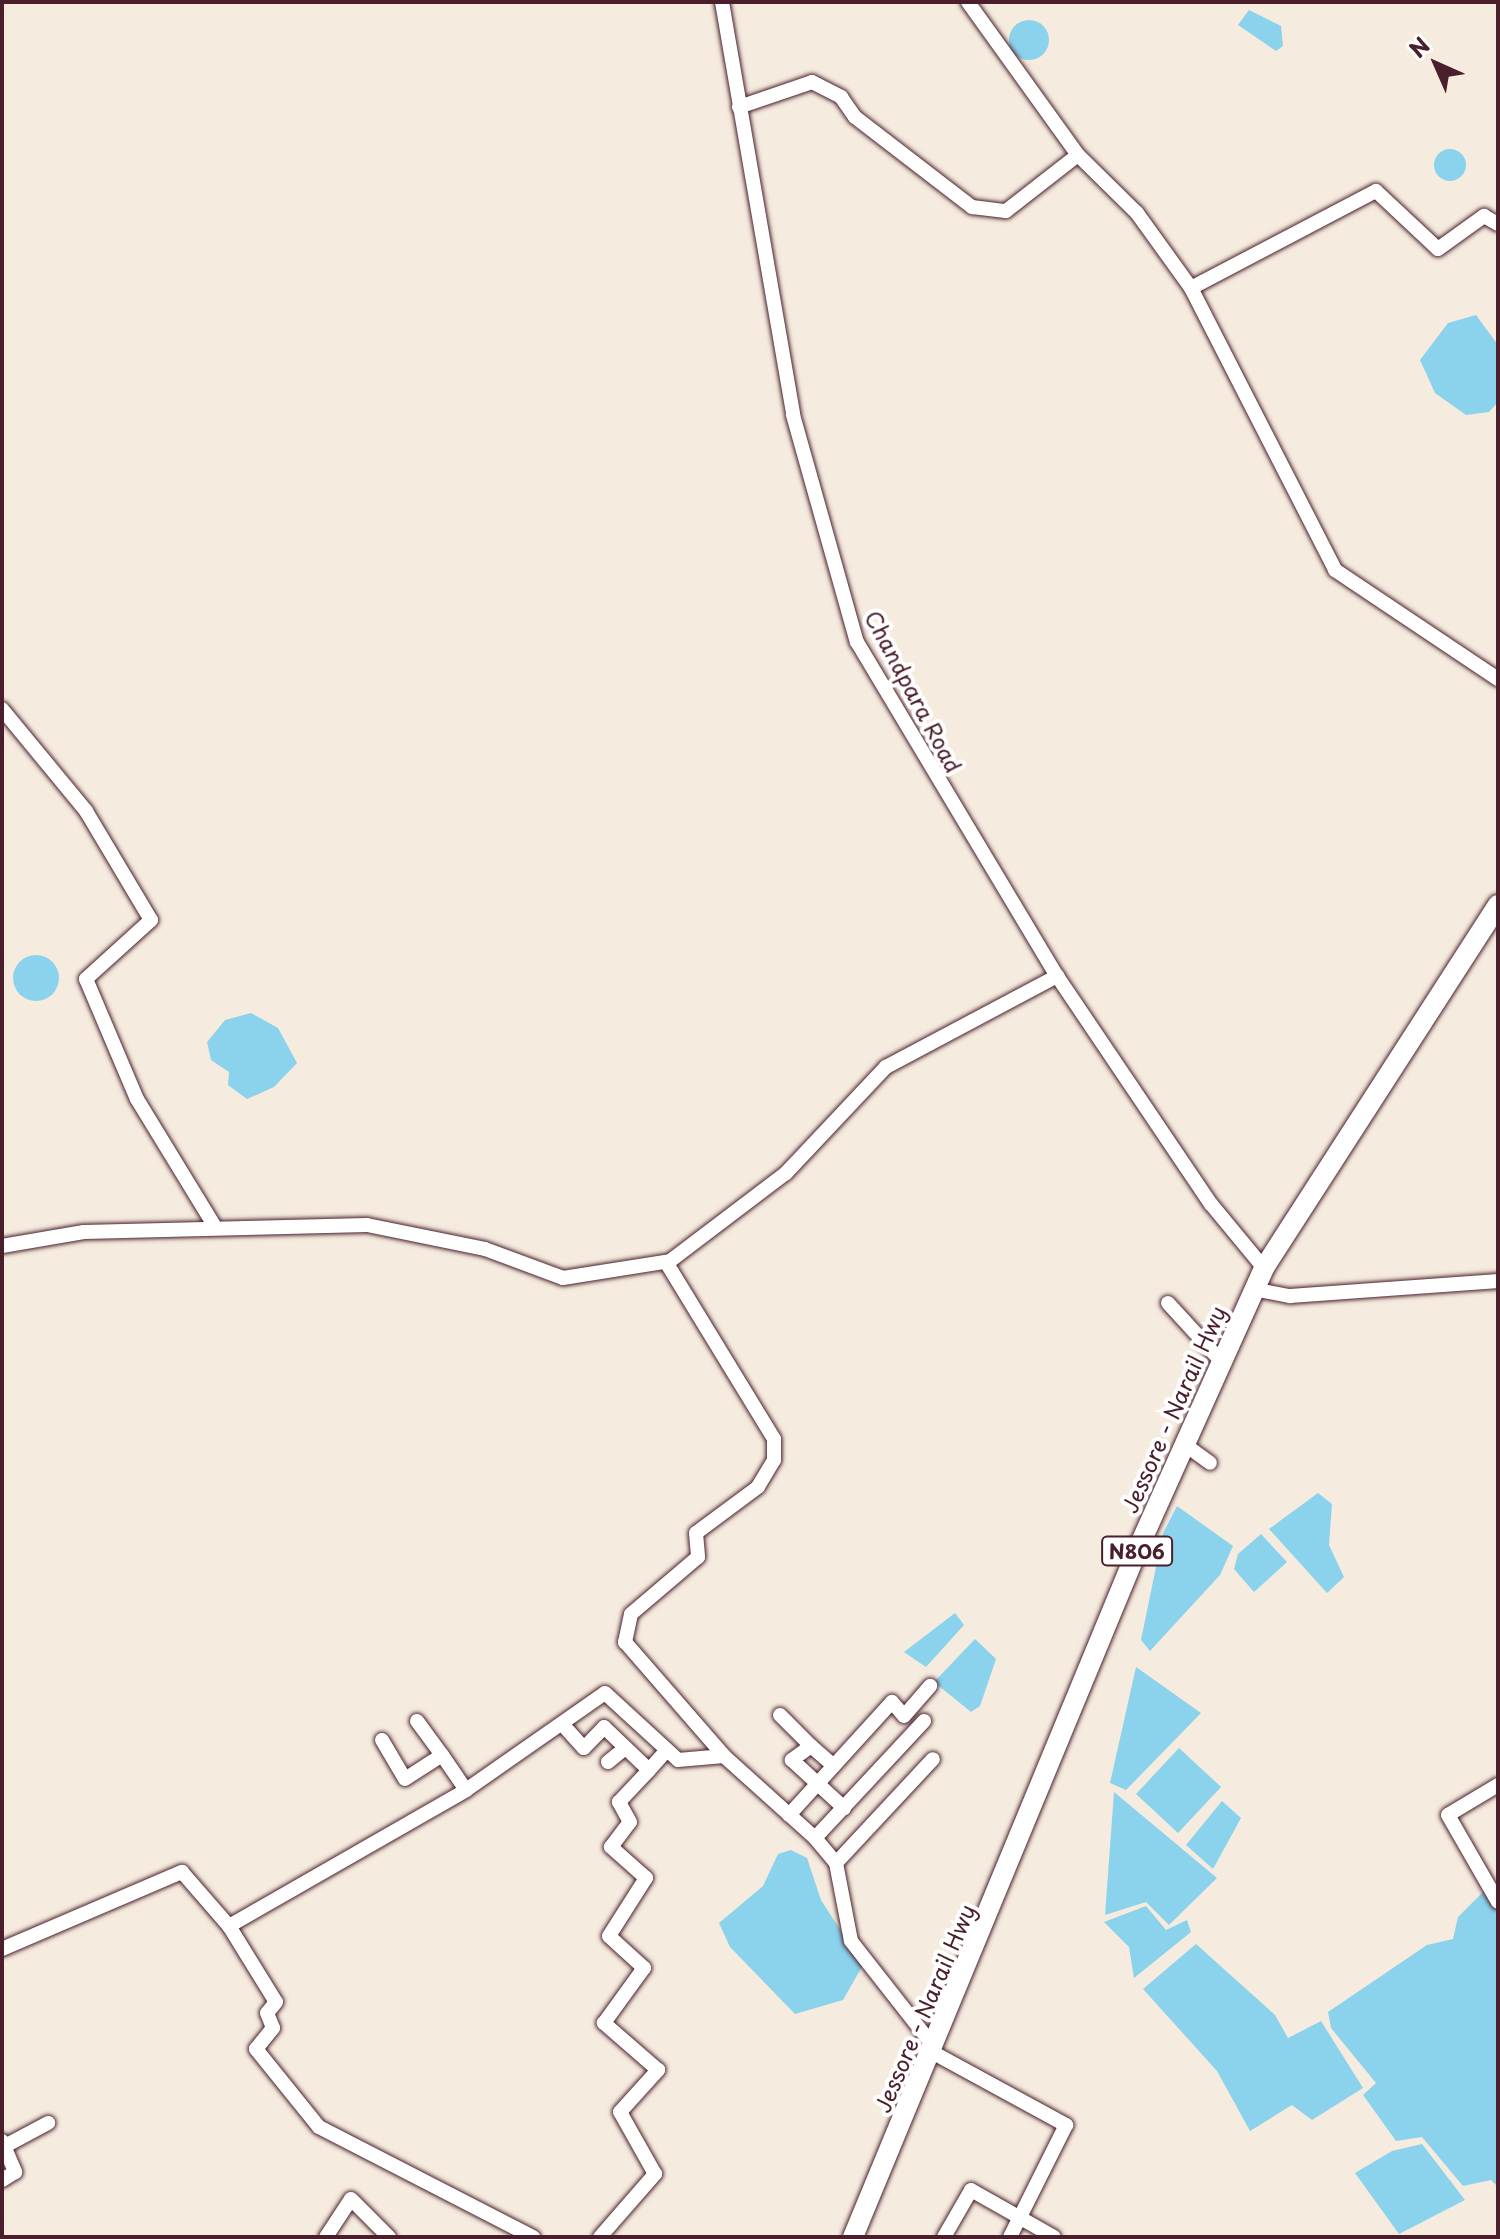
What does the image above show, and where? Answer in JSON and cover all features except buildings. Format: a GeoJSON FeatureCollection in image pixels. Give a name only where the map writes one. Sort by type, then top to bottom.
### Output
{"type":"FeatureCollection","features":[{"type":"Feature","properties":{"kind":"highway","name":"Jessore - Narail Hwy"},"geometry":{"type":"LineString","coordinates":[[853,2237],[1184,1444],[1253,1289],[1498,905]]}},
{"type":"Feature","properties":{"kind":"street","name":"Chandpara Road"},"geometry":{"type":"LineString","coordinates":[[722,2],[802,456],[857,642],[1057,976],[1211,1204],[1264,1268]]}},
{"type":"Feature","properties":{"kind":"street"},"geometry":{"type":"LineString","coordinates":[[968,2],[1078,155],[1137,213],[1191,288],[1335,570],[1498,679]]}},
{"type":"Feature","properties":{"kind":"street"},"geometry":{"type":"LineString","coordinates":[[739,107],[812,82],[841,97],[855,117],[972,207],[1006,211],[1078,155]]}},
{"type":"Feature","properties":{"kind":"street"},"geometry":{"type":"LineString","coordinates":[[1191,288],[1376,191],[1438,249],[1484,216],[1498,224]]}},
{"type":"Feature","properties":{"kind":"street"},"geometry":{"type":"LineString","coordinates":[[2,709],[86,811],[151,920],[86,979],[137,1099],[214,1225]]}},
{"type":"Feature","properties":{"kind":"street"},"geometry":{"type":"LineString","coordinates":[[2,1246],[84,1232],[214,1225],[367,1225],[485,1249],[563,1278],[666,1262],[786,1173],[886,1067],[1057,976]]}},
{"type":"Feature","properties":{"kind":"street"},"geometry":{"type":"LineString","coordinates":[[666,1262],[774,1439],[774,1460],[758,1487],[696,1533],[698,1557],[631,1614],[625,1642],[724,1756],[815,1838],[836,1863],[851,1941],[933,2049],[1066,2125],[1010,2237]]}},
{"type":"Feature","properties":{"kind":"street"},"geometry":{"type":"LineString","coordinates":[[1253,1289],[1290,1296],[1498,1281]]}},
{"type":"Feature","properties":{"kind":"street"},"geometry":{"type":"LineString","coordinates":[[1168,1303],[1221,1361]]}},
{"type":"Feature","properties":{"kind":"street"},"geometry":{"type":"LineString","coordinates":[[1184,1444],[1210,1463]]}},
{"type":"Feature","properties":{"kind":"street"},"geometry":{"type":"LineString","coordinates":[[789,1815],[892,1702],[904,1716],[930,1686]]}},
{"type":"Feature","properties":{"kind":"street"},"geometry":{"type":"LineString","coordinates":[[229,1926],[466,1790],[605,1693],[678,1760],[692,1764],[724,1756]]}},
{"type":"Feature","properties":{"kind":"street"},"geometry":{"type":"LineString","coordinates":[[780,1715],[834,1766]]}},
{"type":"Feature","properties":{"kind":"street"},"geometry":{"type":"LineString","coordinates":[[417,1721],[466,1790]]}},
{"type":"Feature","properties":{"kind":"street"},"geometry":{"type":"LineString","coordinates":[[815,1838],[924,1721]]}},
{"type":"Feature","properties":{"kind":"street"},"geometry":{"type":"LineString","coordinates":[[563,1725],[584,1748],[604,1727],[649,1770]]}},
{"type":"Feature","properties":{"kind":"street"},"geometry":{"type":"LineString","coordinates":[[382,1740],[405,1779],[442,1755]]}},
{"type":"Feature","properties":{"kind":"street"},"geometry":{"type":"LineString","coordinates":[[811,1746],[792,1760],[844,1808]]}},
{"type":"Feature","properties":{"kind":"street"},"geometry":{"type":"LineString","coordinates":[[608,1762],[625,1748]]}},
{"type":"Feature","properties":{"kind":"street"},"geometry":{"type":"LineString","coordinates":[[600,2237],[655,2174],[620,2112],[658,2070],[604,2023],[644,1968],[609,1936],[646,1878],[611,1847],[630,1822],[619,1802],[666,1751]]}},
{"type":"Feature","properties":{"kind":"street"},"geometry":{"type":"LineString","coordinates":[[836,1863],[933,1759]]}},
{"type":"Feature","properties":{"kind":"street"},"geometry":{"type":"LineString","coordinates":[[1498,1785],[1448,1815],[1498,1902]]}},
{"type":"Feature","properties":{"kind":"street"},"geometry":{"type":"LineString","coordinates":[[2,1949],[182,1872],[229,1926],[276,2002],[267,2013],[273,2028],[256,2049],[319,2127],[533,2237]]}},
{"type":"Feature","properties":{"kind":"street"},"geometry":{"type":"LineString","coordinates":[[2,2180],[15,2172],[4,2144],[48,2123]]}},
{"type":"Feature","properties":{"kind":"street"},"geometry":{"type":"LineString","coordinates":[[944,2237],[971,2190],[1054,2237]]}},
{"type":"Feature","properties":{"kind":"street"},"geometry":{"type":"LineString","coordinates":[[326,2237],[351,2199],[389,2237]]}},
{"type":"Feature","properties":{"kind":"water"},"geometry":{"type":"Polygon","coordinates":[[[1249,10],[1281,26],[1283,46],[1276,51],[1238,25],[1249,10]]]}},
{"type":"Feature","properties":{"kind":"water"},"geometry":{"type":"Polygon","coordinates":[[[1029,20],[1043,26],[1049,40],[1043,54],[1029,60],[1015,54],[1009,40],[1015,26],[1029,20]]]}},
{"type":"Feature","properties":{"kind":"water"},"geometry":{"type":"Polygon","coordinates":[[[1450,149],[1461,154],[1466,165],[1461,176],[1450,181],[1439,176],[1434,165],[1439,154],[1450,149]]]}},
{"type":"Feature","properties":{"kind":"water"},"geometry":{"type":"Polygon","coordinates":[[[1476,315],[1498,345],[1498,402],[1489,412],[1466,415],[1435,393],[1420,360],[1448,323],[1476,315]]]}},
{"type":"Feature","properties":{"kind":"water"},"geometry":{"type":"Polygon","coordinates":[[[36,955],[52,962],[59,978],[52,994],[36,1001],[20,994],[13,978],[20,962],[36,955]]]}},
{"type":"Feature","properties":{"kind":"water"},"geometry":{"type":"Polygon","coordinates":[[[251,1013],[278,1028],[297,1063],[274,1087],[247,1099],[228,1085],[229,1072],[211,1060],[207,1042],[225,1020],[251,1013]]]}},
{"type":"Feature","properties":{"kind":"water"},"geometry":{"type":"Polygon","coordinates":[[[1318,1493],[1332,1504],[1329,1545],[1344,1577],[1327,1593],[1269,1529],[1318,1493]]]}},
{"type":"Feature","properties":{"kind":"water"},"geometry":{"type":"Polygon","coordinates":[[[1177,1506],[1233,1546],[1220,1575],[1150,1651],[1141,1640],[1156,1567],[1149,1561],[1177,1506]]]}},
{"type":"Feature","properties":{"kind":"water"},"geometry":{"type":"Polygon","coordinates":[[[1261,1534],[1287,1562],[1254,1592],[1234,1569],[1238,1554],[1261,1534]]]}},
{"type":"Feature","properties":{"kind":"water"},"geometry":{"type":"Polygon","coordinates":[[[955,1613],[964,1625],[926,1667],[904,1652],[955,1613]]]}},
{"type":"Feature","properties":{"kind":"water"},"geometry":{"type":"Polygon","coordinates":[[[975,1639],[996,1659],[980,1706],[971,1712],[934,1682],[975,1639]]]}},
{"type":"Feature","properties":{"kind":"water"},"geometry":{"type":"Polygon","coordinates":[[[1136,1667],[1201,1713],[1126,1790],[1110,1783],[1136,1667]]]}},
{"type":"Feature","properties":{"kind":"water"},"geometry":{"type":"Polygon","coordinates":[[[1179,1748],[1221,1787],[1178,1833],[1136,1794],[1179,1748]]]}},
{"type":"Feature","properties":{"kind":"water"},"geometry":{"type":"Polygon","coordinates":[[[1114,1792],[1217,1878],[1169,1925],[1146,1902],[1105,1915],[1114,1792]]]}},
{"type":"Feature","properties":{"kind":"water"},"geometry":{"type":"Polygon","coordinates":[[[1222,1801],[1241,1818],[1213,1869],[1186,1845],[1222,1801]]]}},
{"type":"Feature","properties":{"kind":"water"},"geometry":{"type":"Polygon","coordinates":[[[791,1850],[807,1858],[821,1900],[863,1965],[843,2000],[795,2014],[730,1947],[719,1923],[763,1886],[778,1854],[791,1850]]]}},
{"type":"Feature","properties":{"kind":"water"},"geometry":{"type":"Polygon","coordinates":[[[1486,1889],[1498,1901],[1498,2187],[1491,2180],[1463,2186],[1422,2137],[1396,2141],[1363,2095],[1376,2083],[1331,2028],[1328,2012],[1427,1945],[1453,1939],[1458,1917],[1486,1889]]]}},
{"type":"Feature","properties":{"kind":"water"},"geometry":{"type":"Polygon","coordinates":[[[1146,1906],[1166,1930],[1187,1920],[1191,1932],[1134,1978],[1129,1947],[1104,1922],[1146,1906]]]}},
{"type":"Feature","properties":{"kind":"water"},"geometry":{"type":"Polygon","coordinates":[[[1196,1944],[1275,2015],[1288,2038],[1321,2021],[1363,2088],[1312,2120],[1292,2105],[1250,2131],[1217,2071],[1143,1989],[1196,1944]]]}},
{"type":"Feature","properties":{"kind":"water"},"geometry":{"type":"Polygon","coordinates":[[[1422,2144],[1465,2200],[1399,2234],[1355,2173],[1392,2151],[1422,2144]]]}}]}
